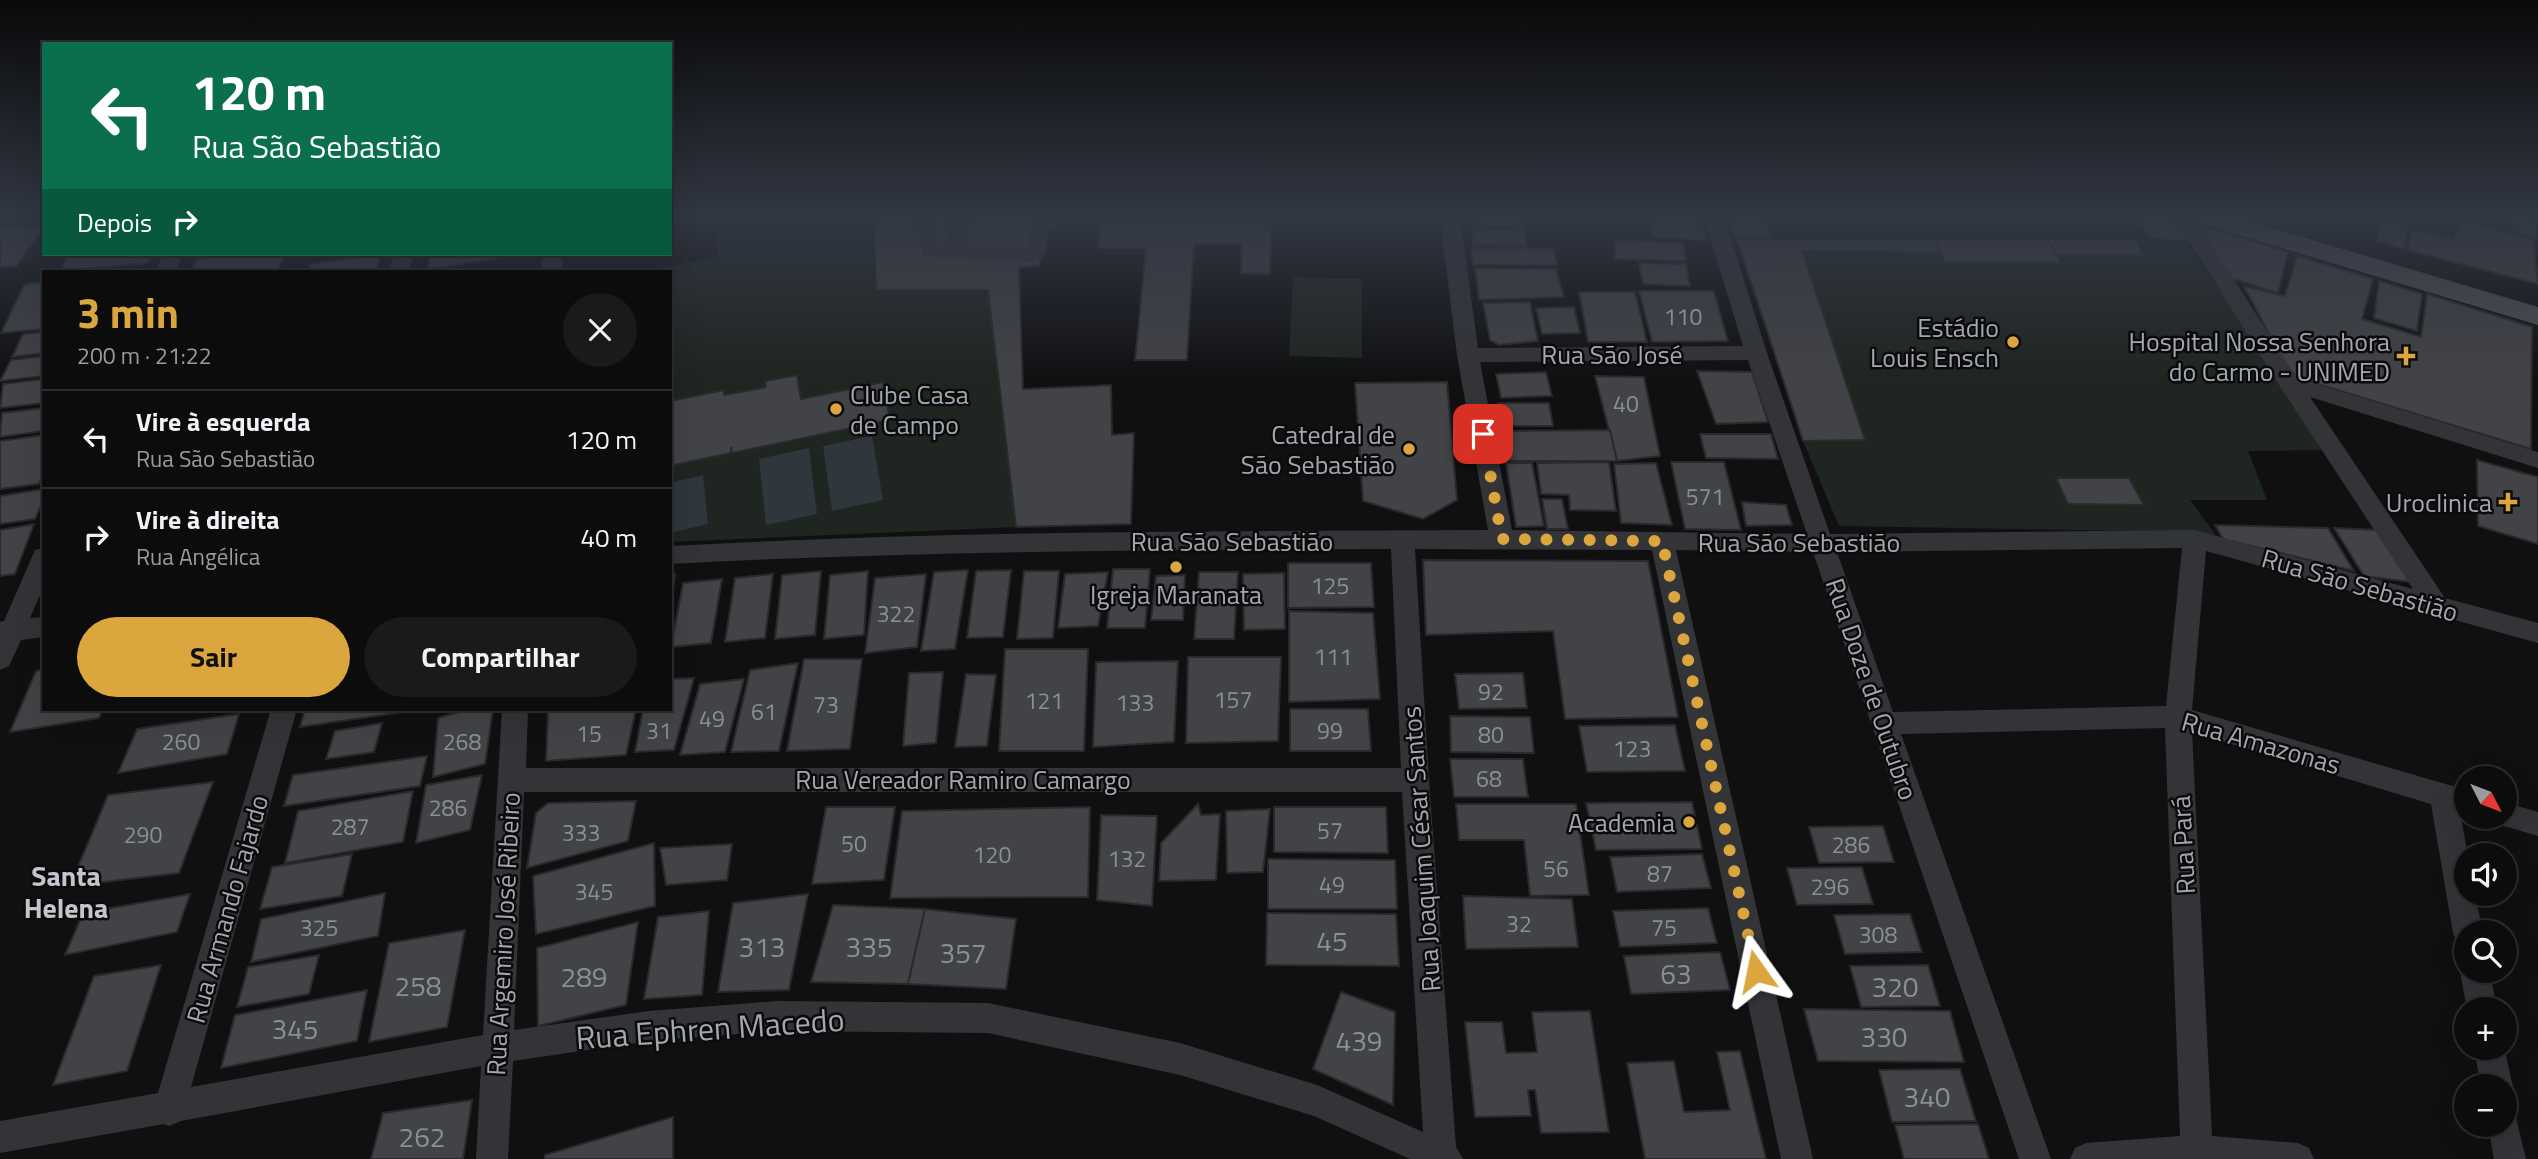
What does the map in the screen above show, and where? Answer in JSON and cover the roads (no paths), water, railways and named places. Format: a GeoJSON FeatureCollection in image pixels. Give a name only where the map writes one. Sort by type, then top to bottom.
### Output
{"type":"FeatureCollection","features":[{"type":"Feature","properties":{"kind":"main road"},"geometry":{"type":"LineString","coordinates":[[2388,271],[2538,316]]}},
{"type":"Feature","properties":{"kind":"main road"},"geometry":{"type":"LineString","coordinates":[[2454,271],[2538,295]]}},
{"type":"Feature","properties":{"kind":"street"},"geometry":{"type":"LineString","coordinates":[[1457,271],[1468,355],[1502,539]]}},
{"type":"Feature","properties":{"kind":"street","name":"Rua Doze de Outubro"},"geometry":{"type":"LineString","coordinates":[[1731,271],[1756,353],[2035,1159]]}},
{"type":"Feature","properties":{"kind":"street"},"geometry":{"type":"LineString","coordinates":[[2218,271],[2438,607]]}},
{"type":"Feature","properties":{"kind":"street","name":"Rua São José"},"geometry":{"type":"LineString","coordinates":[[1468,355],[1756,353]]}},
{"type":"Feature","properties":{"kind":"street"},"geometry":{"type":"LineString","coordinates":[[2289,383],[2538,460]]}},
{"type":"Feature","properties":{"kind":"street","name":"Rua São Sebastião"},"geometry":{"type":"LineString","coordinates":[[672,555],[834,546],[1061,541],[1502,539],[1822,543],[2194,539],[2538,633]]}},
{"type":"Feature","properties":{"kind":"street","name":"Rua Pará"},"geometry":{"type":"LineString","coordinates":[[2194,539],[2178,718],[2197,1151]]}},
{"type":"Feature","properties":{"kind":"street","name":"Rua Joaquim César Santos"},"geometry":{"type":"LineString","coordinates":[[1403,541],[1415,780],[1444,1158]]}},
{"type":"Feature","properties":{"kind":"street"},"geometry":{"type":"LineString","coordinates":[[1662,541],[1797,1159]]}},
{"type":"Feature","properties":{"kind":"street"},"geometry":{"type":"LineString","coordinates":[[0,659],[6,632],[42,560]]}},
{"type":"Feature","properties":{"kind":"street"},"geometry":{"type":"LineString","coordinates":[[6,632],[42,627]]}},
{"type":"Feature","properties":{"kind":"street","name":"Rua Armando Fajardo"},"geometry":{"type":"LineString","coordinates":[[169,1110],[283,711]]}},
{"type":"Feature","properties":{"kind":"street","name":"Rua Argemiro José Ribeiro"},"geometry":{"type":"LineString","coordinates":[[492,1159],[515,711]]}},
{"type":"Feature","properties":{"kind":"street","name":"Rua Amazonas"},"geometry":{"type":"LineString","coordinates":[[1884,723],[2178,718],[2454,799]]}},
{"type":"Feature","properties":{"kind":"street","name":"Rua Vereador Ramiro Camargo"},"geometry":{"type":"LineString","coordinates":[[510,779],[1415,780]]}},
{"type":"Feature","properties":{"kind":"street"},"geometry":{"type":"LineString","coordinates":[[2517,818],[2538,824]]}},
{"type":"Feature","properties":{"kind":"street"},"geometry":{"type":"LineString","coordinates":[[2457,830],[2467,920]]}},
{"type":"Feature","properties":{"kind":"street","name":"Rua Ephren Macedo"},"geometry":{"type":"LineString","coordinates":[[0,1138],[169,1110],[498,1048],[649,1026],[778,1016],[988,1018],[1180,1059],[1317,1101],[1444,1158]]}},
{"type":"Feature","properties":{"kind":"street"},"geometry":{"type":"LineString","coordinates":[[2506,1137],[2510,1159]]}},
{"type":"Feature","properties":{"kind":"street"},"geometry":{"type":"LineString","coordinates":[[2086,1159],[2197,1151],[2298,1159]]}},
{"type":"Feature","properties":{"kind":"place","name":"Estádio Louis Ensch"},"geometry":{"type":"Point","coordinates":[2013,342]}},
{"type":"Feature","properties":{"kind":"place","name":"Hospital Nossa Senhora do Carmo - UNIMED"},"geometry":{"type":"Point","coordinates":[2406,356]}},
{"type":"Feature","properties":{"kind":"place","name":"Clube Casa de Campo"},"geometry":{"type":"Point","coordinates":[836,409]}},
{"type":"Feature","properties":{"kind":"place","name":"Catedral de São Sebastião"},"geometry":{"type":"Point","coordinates":[1409,449]}},
{"type":"Feature","properties":{"kind":"place","name":"Uroclinica"},"geometry":{"type":"Point","coordinates":[2508,502]}},
{"type":"Feature","properties":{"kind":"place","name":"Igreja Maranata"},"geometry":{"type":"Point","coordinates":[1176,567]}},
{"type":"Feature","properties":{"kind":"place","name":"Academia"},"geometry":{"type":"Point","coordinates":[1689,822]}},
{"type":"Feature","properties":{"kind":"district","name":"Santa Helena"},"geometry":{"type":"Point","coordinates":[66,891]}}]}
